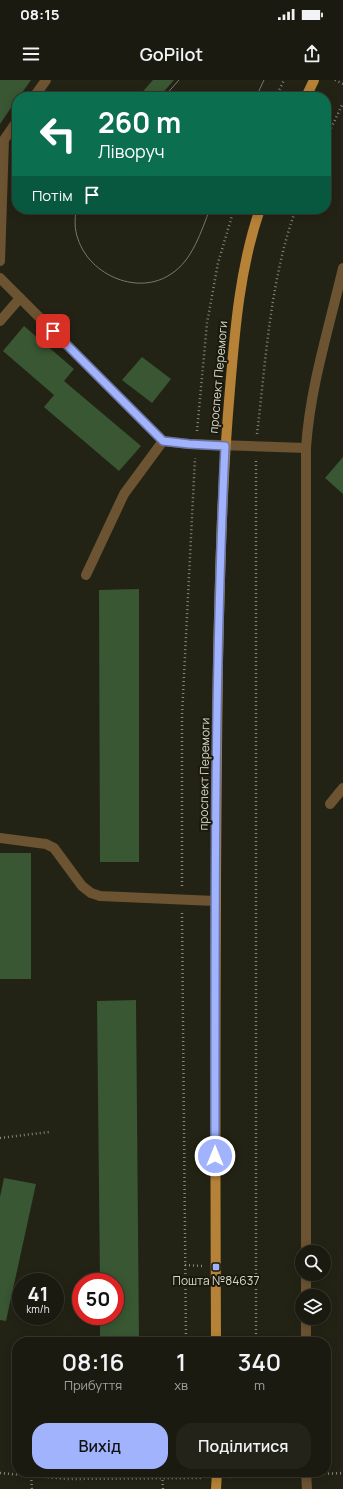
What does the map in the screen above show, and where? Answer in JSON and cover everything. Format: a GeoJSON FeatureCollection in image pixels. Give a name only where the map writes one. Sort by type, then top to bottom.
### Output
{"type":"FeatureCollection","features":[{"type":"Feature","properties":{"kind":"main road"},"geometry":{"type":"LineString","coordinates":[[308,92],[314,80]]}},
{"type":"Feature","properties":{"kind":"main road","name":"проспект Перемоги"},"geometry":{"type":"LineString","coordinates":[[216,1337],[215,901],[220,571],[225,446],[238,304],[259,214]]}},
{"type":"Feature","properties":{"kind":"main road"},"geometry":{"type":"LineString","coordinates":[[216,1489],[217,1477]]}},
{"type":"Feature","properties":{"kind":"lane"},"geometry":{"type":"LineString","coordinates":[[38,92],[46,80]]}},
{"type":"Feature","properties":{"kind":"lane"},"geometry":{"type":"LineString","coordinates":[[0,261],[4,140],[12,128]]}},
{"type":"Feature","properties":{"kind":"lane"},"geometry":{"type":"LineString","coordinates":[[306,1245],[306,448],[308,420],[313,393],[343,268]]}},
{"type":"Feature","properties":{"kind":"lane"},"geometry":{"type":"LineString","coordinates":[[0,278],[163,441],[196,445],[306,448]]}},
{"type":"Feature","properties":{"kind":"lane"},"geometry":{"type":"LineString","coordinates":[[0,321],[20,298]]}},
{"type":"Feature","properties":{"kind":"lane"},"geometry":{"type":"LineString","coordinates":[[86,575],[124,494],[163,441]]}},
{"type":"Feature","properties":{"kind":"lane"},"geometry":{"type":"LineString","coordinates":[[330,804],[343,788]]}},
{"type":"Feature","properties":{"kind":"lane"},"geometry":{"type":"LineString","coordinates":[[0,838],[46,844],[54,848],[82,886],[91,893],[100,896],[215,901]]}},
{"type":"Feature","properties":{"kind":"lane"},"geometry":{"type":"LineString","coordinates":[[306,1325],[306,1337]]}},
{"type":"Feature","properties":{"kind":"lane"},"geometry":{"type":"LineString","coordinates":[[306,1477],[307,1489]]}},
{"type":"Feature","properties":{"kind":"path"},"geometry":{"type":"LineString","coordinates":[[278,92],[284,80]]}},
{"type":"Feature","properties":{"kind":"path"},"geometry":{"type":"LineString","coordinates":[[335,80],[343,84]]}},
{"type":"Feature","properties":{"kind":"path"},"geometry":{"type":"LineString","coordinates":[[331,128],[343,103]]}},
{"type":"Feature","properties":{"kind":"path"},"geometry":{"type":"LineString","coordinates":[[186,1337],[182,714],[196,445],[206,323],[218,263],[233,214]]}},
{"type":"Feature","properties":{"kind":"path"},"geometry":{"type":"LineString","coordinates":[[256,1337],[256,447],[275,281],[289,227],[294,214]]}},
{"type":"Feature","properties":{"kind":"path"},"geometry":{"type":"LineString","coordinates":[[0,1138],[49,1132]]}},
{"type":"Feature","properties":{"kind":"path"},"geometry":{"type":"LineString","coordinates":[[0,1473],[12,1474]]}},
{"type":"Feature","properties":{"kind":"path"},"geometry":{"type":"LineString","coordinates":[[331,1473],[343,1473]]}},
{"type":"Feature","properties":{"kind":"path"},"geometry":{"type":"LineString","coordinates":[[31,1477],[32,1489]]}},
{"type":"Feature","properties":{"kind":"path"},"geometry":{"type":"LineString","coordinates":[[40,1477],[67,1480],[180,1477]]}},
{"type":"Feature","properties":{"kind":"path"},"geometry":{"type":"LineString","coordinates":[[161,1478],[163,1489]]}},
{"type":"Feature","properties":{"kind":"building"},"geometry":{"type":"Polygon","coordinates":[[[0,80],[31,80],[23,92],[12,92],[12,106],[0,124],[0,80]]]}},
{"type":"Feature","properties":{"kind":"building"},"geometry":{"type":"Polygon","coordinates":[[[153,80],[174,80],[163,92],[142,92],[153,80]]]}},
{"type":"Feature","properties":{"kind":"building"},"geometry":{"type":"Polygon","coordinates":[[[24,326],[74,369],[64,381],[141,446],[119,471],[44,407],[54,395],[3,351],[24,326]]]}},
{"type":"Feature","properties":{"kind":"building"},"geometry":{"type":"Polygon","coordinates":[[[142,357],[171,379],[152,403],[122,380],[142,357]]]}},
{"type":"Feature","properties":{"kind":"building"},"geometry":{"type":"Polygon","coordinates":[[[343,457],[343,494],[325,478],[343,457]]]}},
{"type":"Feature","properties":{"kind":"building"},"geometry":{"type":"Polygon","coordinates":[[[139,589],[139,862],[100,862],[99,590],[139,589]]]}},
{"type":"Feature","properties":{"kind":"building"},"geometry":{"type":"Polygon","coordinates":[[[0,853],[31,853],[31,979],[0,979],[0,853]]]}},
{"type":"Feature","properties":{"kind":"building"},"geometry":{"type":"Polygon","coordinates":[[[136,1000],[139,1337],[100,1337],[100,1325],[124,1325],[124,1273],[100,1273],[97,1001],[136,1000]]]}},
{"type":"Feature","properties":{"kind":"building"},"geometry":{"type":"Polygon","coordinates":[[[4,1178],[36,1184],[17,1273],[12,1273],[12,1294],[6,1321],[0,1320],[0,1197],[4,1178]]]}},
{"type":"Feature","properties":{"kind":"tram line"},"geometry":{"type":"LineString","coordinates":[[168,92],[179,80]]}},
{"type":"Feature","properties":{"kind":"tram line"},"geometry":{"type":"LineString","coordinates":[[258,92],[264,80]]}},
{"type":"Feature","properties":{"kind":"tram line"},"geometry":{"type":"LineString","coordinates":[[76,214],[75,224],[78,239],[84,252],[93,263],[104,272],[117,279],[145,283],[158,280],[171,274],[179,268],[191,253],[200,236],[208,214]]}},
{"type":"Feature","properties":{"kind":"place","name":"Пошта №84637"},"geometry":{"type":"Point","coordinates":[216,1267]}},
{"type":"Feature","properties":{"kind":"route"},"geometry":{"type":"LineString","coordinates":[[53,331],[163,441],[225,446],[220,563],[216,824],[215,1156]]}}]}
